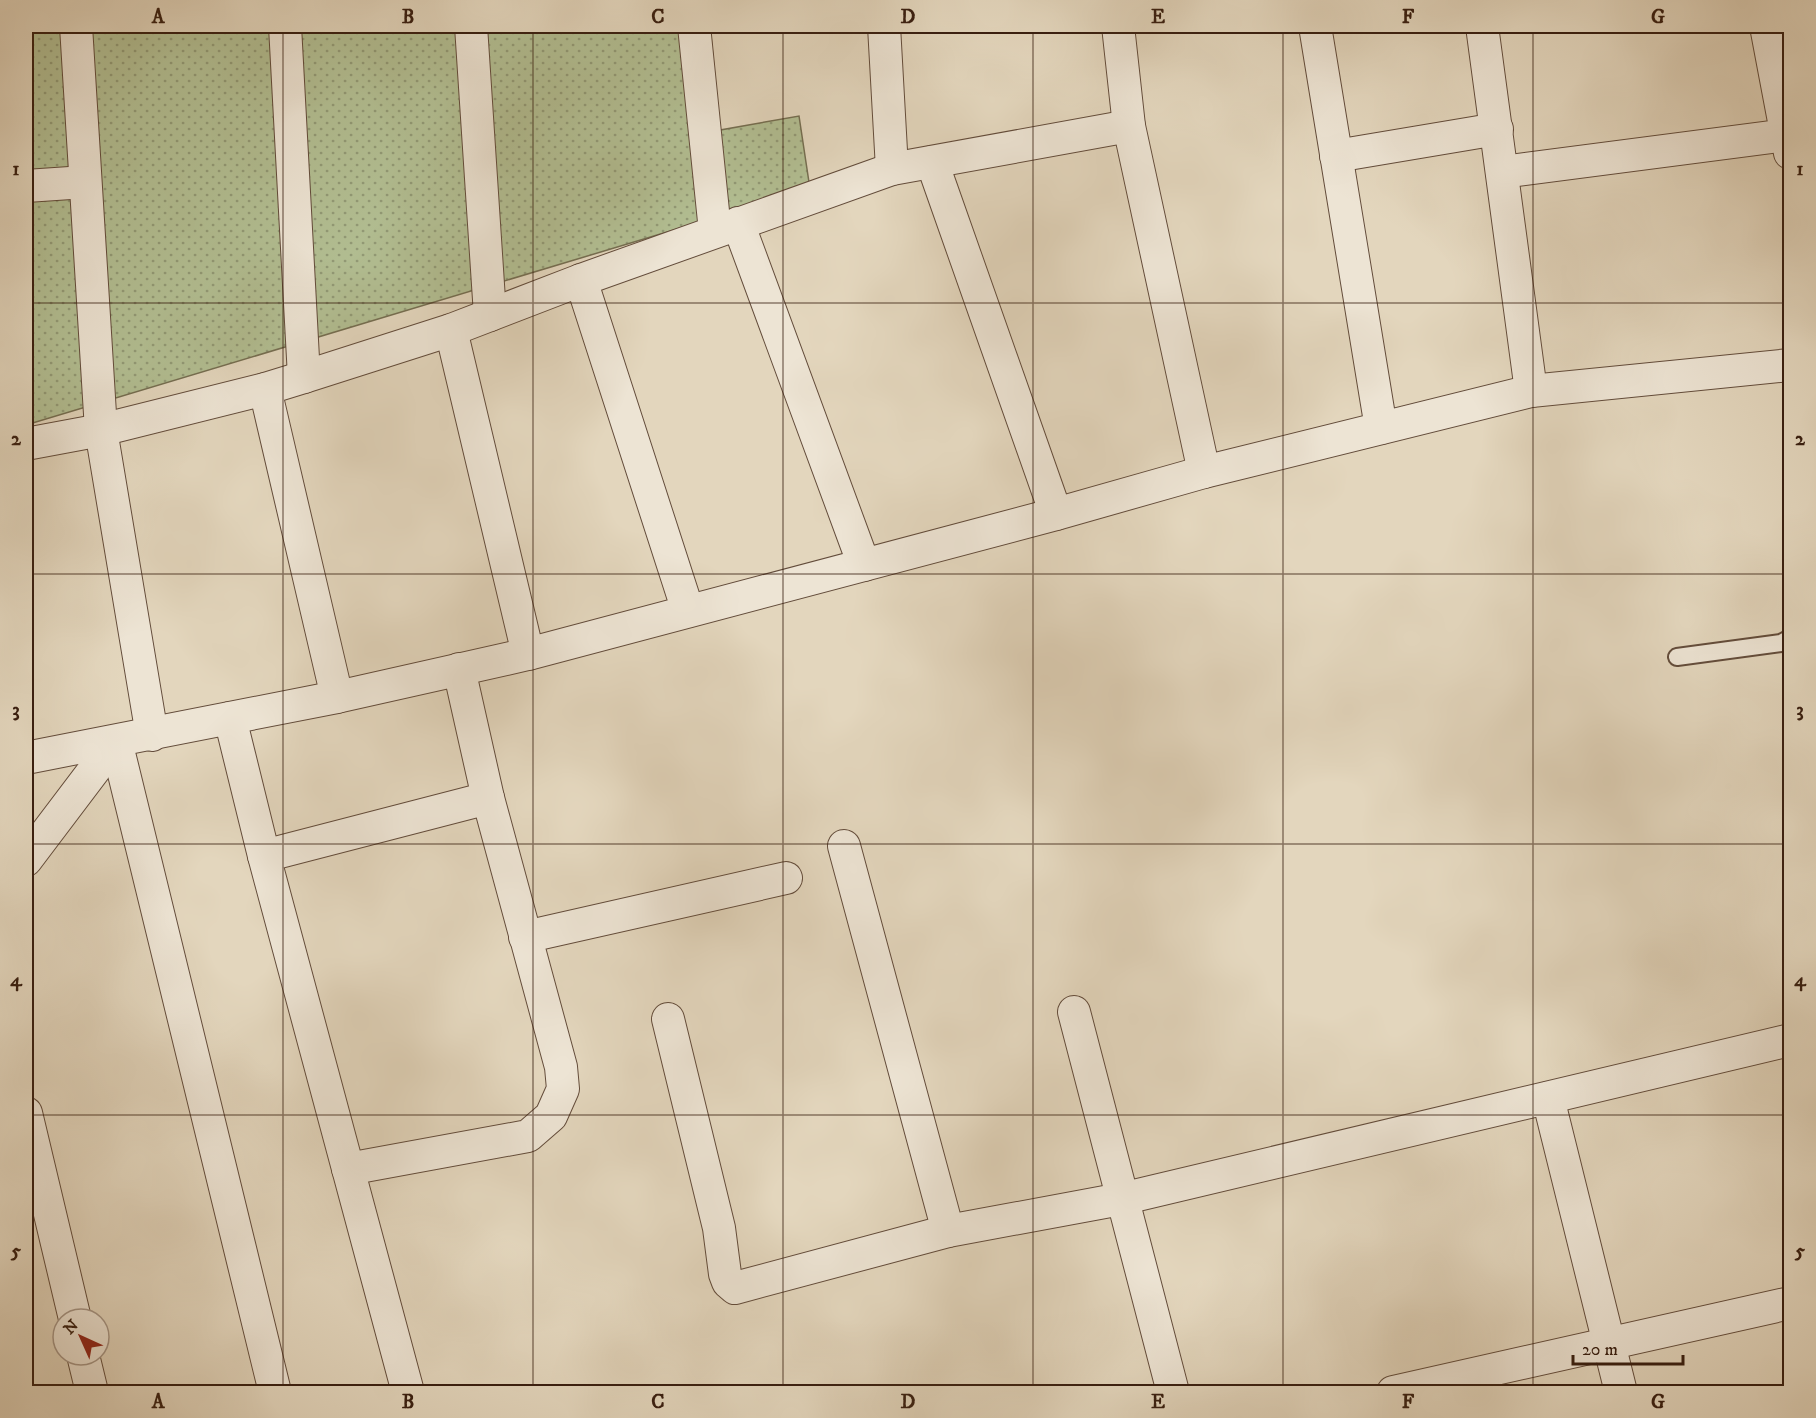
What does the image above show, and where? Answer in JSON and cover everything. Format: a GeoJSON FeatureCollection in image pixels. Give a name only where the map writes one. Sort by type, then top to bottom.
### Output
{"type":"FeatureCollection","features":[{"type":"Feature","properties":{"kind":"street"},"geometry":{"type":"LineString","coordinates":[[76,26],[100,430],[152,735]]}},
{"type":"Feature","properties":{"kind":"street"},"geometry":{"type":"LineString","coordinates":[[285,26],[304,377]]}},
{"type":"Feature","properties":{"kind":"street"},"geometry":{"type":"LineString","coordinates":[[471,26],[490,315]]}},
{"type":"Feature","properties":{"kind":"street"},"geometry":{"type":"LineString","coordinates":[[694,26],[727,227],[864,565]]}},
{"type":"Feature","properties":{"kind":"street"},"geometry":{"type":"LineString","coordinates":[[884,26],[892,169]]}},
{"type":"Feature","properties":{"kind":"street"},"geometry":{"type":"LineString","coordinates":[[1118,26],[1129,126],[1204,472]]}},
{"type":"Feature","properties":{"kind":"street"},"geometry":{"type":"LineString","coordinates":[[1315,26],[1381,428]]}},
{"type":"Feature","properties":{"kind":"street"},"geometry":{"type":"LineString","coordinates":[[1482,26],[1531,391]]}},
{"type":"Feature","properties":{"kind":"street"},"geometry":{"type":"LineString","coordinates":[[1502,172],[1789,144],[1766,26]]}},
{"type":"Feature","properties":{"kind":"street"},"geometry":{"type":"LineString","coordinates":[[26,444],[100,430],[265,389],[304,377],[451,330],[581,279],[892,169],[1129,126]]}},
{"type":"Feature","properties":{"kind":"street"},"geometry":{"type":"LineString","coordinates":[[1336,156],[1497,129]]}},
{"type":"Feature","properties":{"kind":"street"},"geometry":{"type":"LineString","coordinates":[[932,162],[1056,514]]}},
{"type":"Feature","properties":{"kind":"street"},"geometry":{"type":"LineString","coordinates":[[26,186],[85,182]]}},
{"type":"Feature","properties":{"kind":"street"},"geometry":{"type":"LineString","coordinates":[[581,279],[688,611]]}},
{"type":"Feature","properties":{"kind":"street"},"geometry":{"type":"LineString","coordinates":[[451,330],[528,654]]}},
{"type":"Feature","properties":{"kind":"street"},"geometry":{"type":"LineString","coordinates":[[26,758],[337,697],[528,654],[1056,514],[1204,472],[1531,391],[1791,365]]}},
{"type":"Feature","properties":{"kind":"street"},"geometry":{"type":"LineString","coordinates":[[265,389],[337,697]]}},
{"type":"Feature","properties":{"kind":"street"},"geometry":{"type":"LineString","coordinates":[[348,1169],[528,1136],[551,1116],[563,1089],[561,1067],[488,798],[459,669]]}},
{"type":"Feature","properties":{"kind":"street"},"geometry":{"type":"LineString","coordinates":[[230,718],[264,856],[408,1392]]}},
{"type":"Feature","properties":{"kind":"street"},"geometry":{"type":"LineString","coordinates":[[26,860],[116,741]]}},
{"type":"Feature","properties":{"kind":"street"},"geometry":{"type":"LineString","coordinates":[[116,741],[275,1392]]}},
{"type":"Feature","properties":{"kind":"street"},"geometry":{"type":"LineString","coordinates":[[264,856],[488,798]]}},
{"type":"Feature","properties":{"kind":"street"},"geometry":{"type":"LineString","coordinates":[[844,846],[948,1231]]}},
{"type":"Feature","properties":{"kind":"street"},"geometry":{"type":"LineString","coordinates":[[525,937],[786,878]]}},
{"type":"Feature","properties":{"kind":"street"},"geometry":{"type":"LineString","coordinates":[[1074,1012],[1173,1392]]}},
{"type":"Feature","properties":{"kind":"street"},"geometry":{"type":"LineString","coordinates":[[668,1019],[719,1228],[725,1274],[728,1282],[735,1288],[948,1231],[1121,1199],[1791,1040]]}},
{"type":"Feature","properties":{"kind":"street"},"geometry":{"type":"LineString","coordinates":[[1548,1098],[1622,1392]]}},
{"type":"Feature","properties":{"kind":"street"},"geometry":{"type":"LineString","coordinates":[[26,1113],[33,1205],[71,1307]]}},
{"type":"Feature","properties":{"kind":"street"},"geometry":{"type":"LineString","coordinates":[[1393,1392],[1791,1303]]}},
{"type":"Feature","properties":{"kind":"street"},"geometry":{"type":"LineString","coordinates":[[86,1367],[92,1392]]}},
{"type":"Feature","properties":{"kind":"lane"},"geometry":{"type":"LineString","coordinates":[[1677,657],[1772,645],[1791,638]]}},
{"type":"Feature","properties":{"kind":"green space"},"geometry":{"type":"Polygon","coordinates":[[[26,26],[710,26],[720,130],[799,116],[810,189],[26,425],[26,26]]]}}]}
